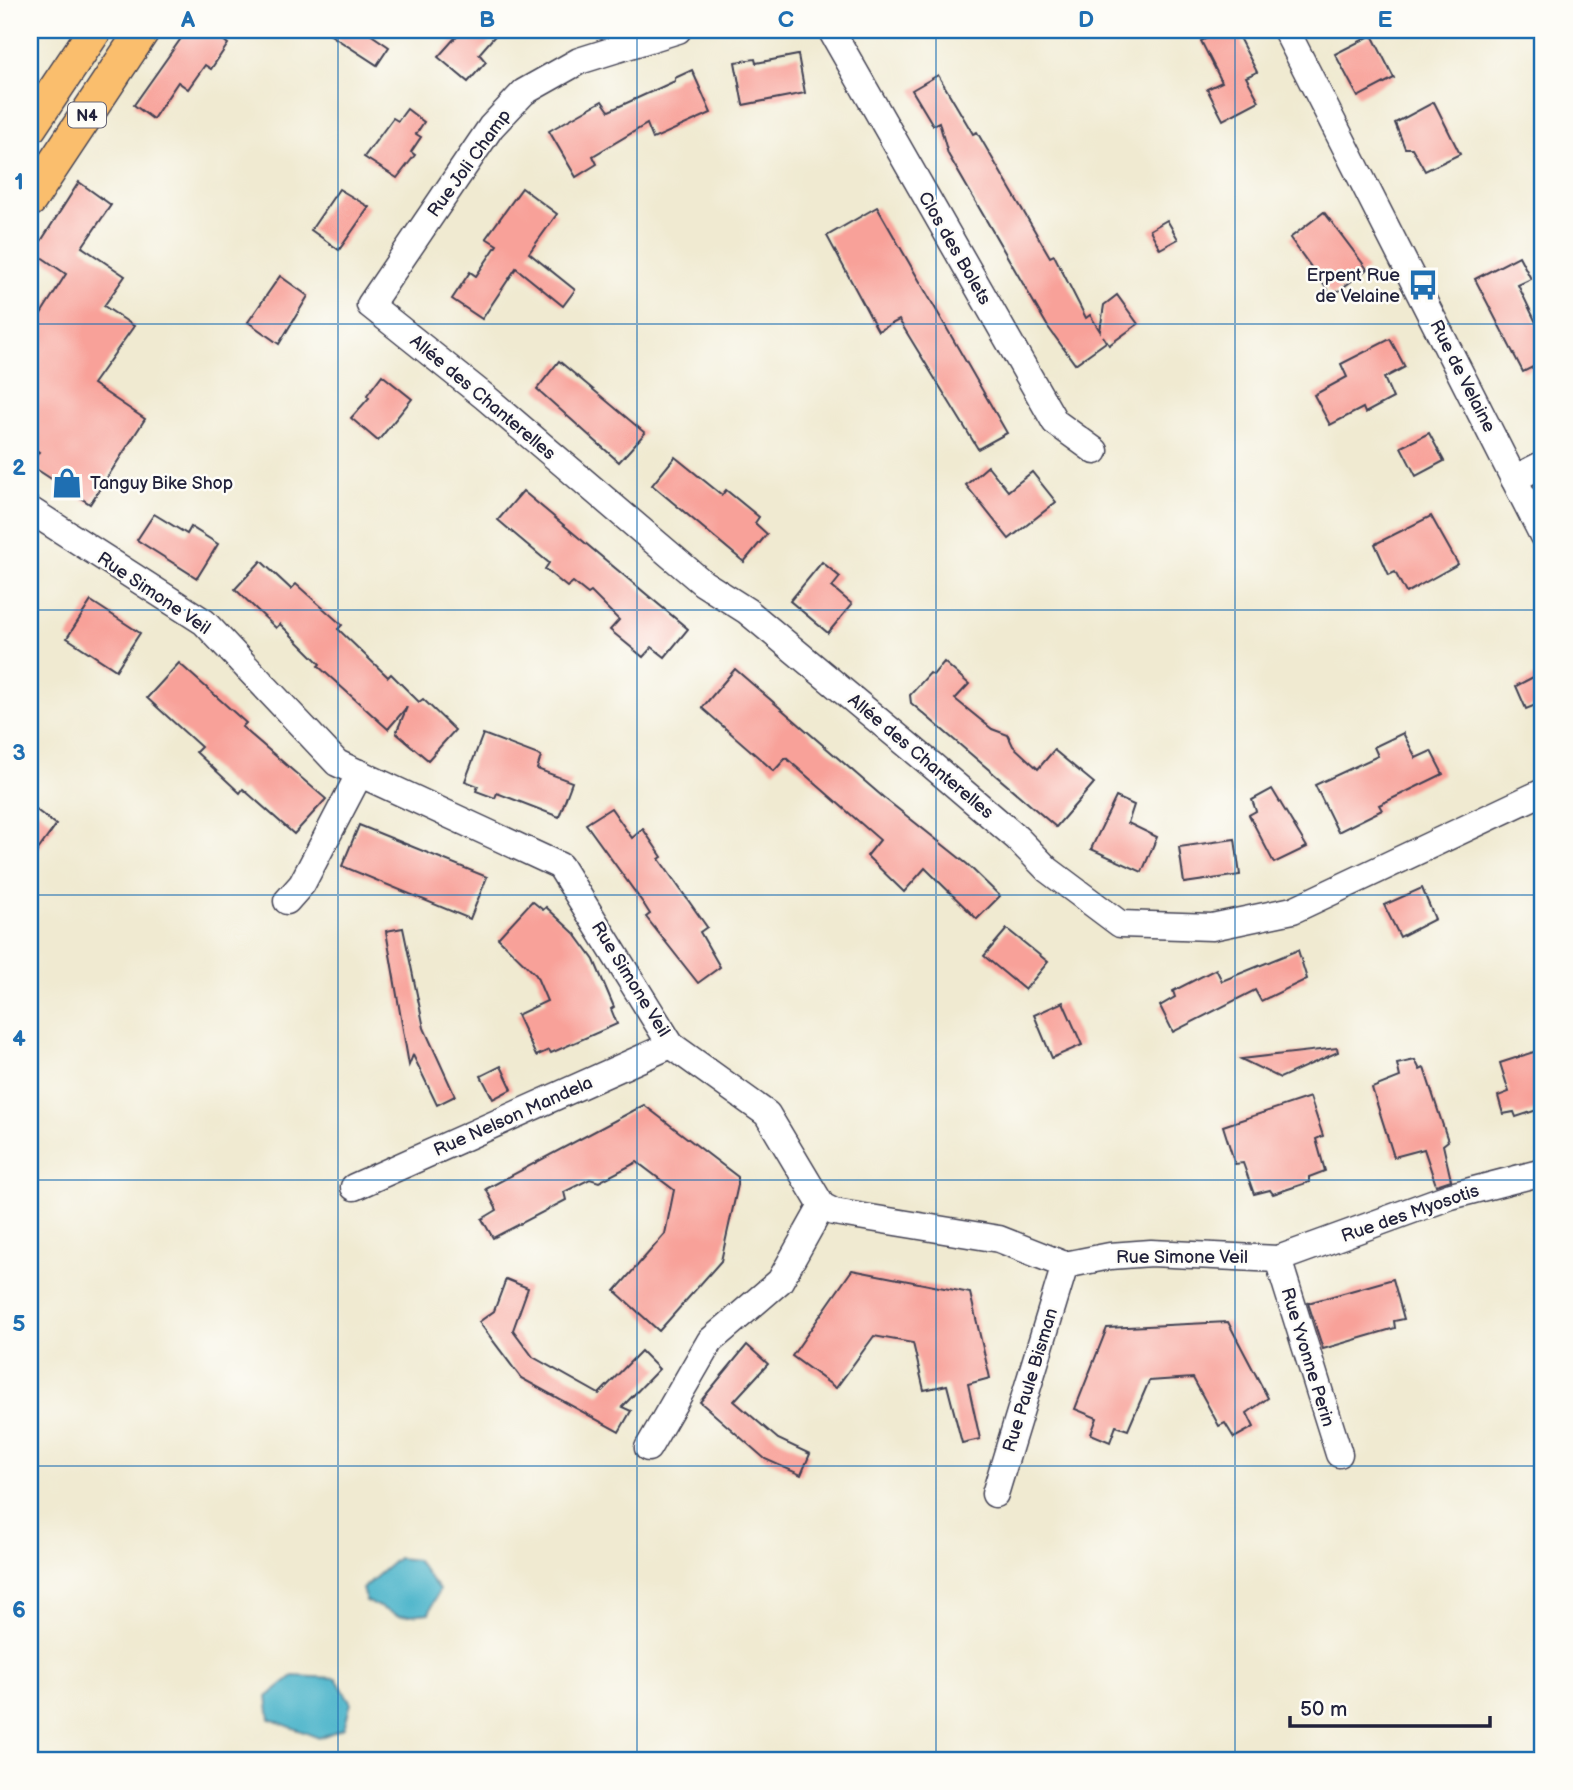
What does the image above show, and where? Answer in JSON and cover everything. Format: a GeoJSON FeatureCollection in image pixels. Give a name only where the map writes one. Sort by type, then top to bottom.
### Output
{"type":"FeatureCollection","features":[{"type":"Feature","properties":{"kind":"main road","name":"N4"},"geometry":{"type":"LineString","coordinates":[[30,127],[95,30]]}},
{"type":"Feature","properties":{"kind":"main road","name":"N4"},"geometry":{"type":"LineString","coordinates":[[30,200],[144,30]]}},
{"type":"Feature","properties":{"kind":"street","name":"Rue Joli Champ"},"geometry":{"type":"LineString","coordinates":[[370,305],[491,127],[524,92],[579,61],[678,30]]}},
{"type":"Feature","properties":{"kind":"street","name":"Clos des Bolets"},"geometry":{"type":"LineString","coordinates":[[831,30],[1055,422],[1095,451]]}},
{"type":"Feature","properties":{"kind":"street","name":"Rue de Velaine"},"geometry":{"type":"LineString","coordinates":[[1286,30],[1543,536]]}},
{"type":"Feature","properties":{"kind":"street","name":"Allée des Chanterelles"},"geometry":{"type":"LineString","coordinates":[[370,305],[485,397],[702,583],[758,620],[944,775],[1017,838],[1048,870],[1120,924],[1212,927],[1293,910],[1543,792]]}},
{"type":"Feature","properties":{"kind":"street"},"geometry":{"type":"LineString","coordinates":[[1514,479],[1543,464]]}},
{"type":"Feature","properties":{"kind":"street","name":"Rue Simone Veil"},"geometry":{"type":"LineString","coordinates":[[30,510],[204,622],[337,762],[560,866],[671,1045],[767,1114],[822,1206]]}},
{"type":"Feature","properties":{"kind":"street"},"geometry":{"type":"LineString","coordinates":[[287,901],[302,884],[360,773]]}},
{"type":"Feature","properties":{"kind":"street","name":"Rue Nelson Mandela"},"geometry":{"type":"LineString","coordinates":[[354,1187],[671,1045]]}},
{"type":"Feature","properties":{"kind":"street","name":"Rue des Myosotis"},"geometry":{"type":"LineString","coordinates":[[1279,1259],[1451,1196],[1543,1172]]}},
{"type":"Feature","properties":{"kind":"street"},"geometry":{"type":"LineString","coordinates":[[648,1448],[710,1341],[780,1282],[822,1206],[834,1212],[999,1239],[1065,1265]]}},
{"type":"Feature","properties":{"kind":"street","name":"Rue Simone Veil"},"geometry":{"type":"LineString","coordinates":[[1065,1265],[1110,1256],[1151,1253],[1279,1259]]}},
{"type":"Feature","properties":{"kind":"street","name":"Rue Yvonne Perin"},"geometry":{"type":"LineString","coordinates":[[1279,1259],[1339,1454]]}},
{"type":"Feature","properties":{"kind":"street","name":"Rue Paule Bisman"},"geometry":{"type":"LineString","coordinates":[[995,1494],[1065,1265]]}},
{"type":"Feature","properties":{"kind":"water"},"geometry":{"type":"Polygon","coordinates":[[[398,1558],[416,1560],[439,1590],[429,1613],[399,1616],[366,1601],[362,1589],[398,1558]]]}},
{"type":"Feature","properties":{"kind":"water"},"geometry":{"type":"Polygon","coordinates":[[[293,1676],[336,1678],[351,1703],[344,1728],[319,1738],[270,1719],[267,1697],[293,1676]]]}},
{"type":"Feature","properties":{"kind":"building"},"geometry":{"type":"Polygon","coordinates":[[[187,30],[228,30],[222,39],[228,44],[211,69],[205,65],[188,89],[178,82],[153,119],[134,105],[187,30]]]}},
{"type":"Feature","properties":{"kind":"building"},"geometry":{"type":"Polygon","coordinates":[[[323,30],[364,30],[389,47],[377,65],[323,30]]]}},
{"type":"Feature","properties":{"kind":"building"},"geometry":{"type":"Polygon","coordinates":[[[462,30],[500,30],[479,54],[486,62],[468,82],[438,57],[462,30]]]}},
{"type":"Feature","properties":{"kind":"building"},"geometry":{"type":"Polygon","coordinates":[[[1223,30],[1235,30],[1257,72],[1246,77],[1259,101],[1223,120],[1207,89],[1222,82],[1201,41],[1223,30]]]}},
{"type":"Feature","properties":{"kind":"building"},"geometry":{"type":"Polygon","coordinates":[[[1372,35],[1394,78],[1358,97],[1335,54],[1372,35]]]}},
{"type":"Feature","properties":{"kind":"building"},"geometry":{"type":"Polygon","coordinates":[[[798,55],[805,93],[743,105],[735,62],[755,59],[756,63],[798,55]]]}},
{"type":"Feature","properties":{"kind":"building"},"geometry":{"type":"Polygon","coordinates":[[[692,70],[711,113],[653,139],[647,124],[593,156],[597,164],[576,177],[549,131],[602,101],[609,111],[675,81],[675,78],[692,70]]]}},
{"type":"Feature","properties":{"kind":"building"},"geometry":{"type":"Polygon","coordinates":[[[938,75],[973,134],[977,132],[1050,257],[1054,255],[1086,318],[1090,315],[1100,331],[1104,305],[1117,295],[1138,324],[1109,345],[1103,336],[1106,342],[1075,364],[1048,327],[948,154],[939,122],[933,125],[912,90],[938,75]]]}},
{"type":"Feature","properties":{"kind":"building"},"geometry":{"type":"Polygon","coordinates":[[[1434,102],[1460,154],[1425,171],[1412,148],[1405,148],[1395,123],[1434,102]]]}},
{"type":"Feature","properties":{"kind":"building"},"geometry":{"type":"Polygon","coordinates":[[[407,109],[424,122],[416,134],[421,137],[411,152],[415,155],[397,178],[364,157],[393,118],[398,121],[407,109]]]}},
{"type":"Feature","properties":{"kind":"building"},"geometry":{"type":"Polygon","coordinates":[[[79,182],[111,205],[82,247],[125,276],[104,306],[134,326],[93,384],[145,419],[90,504],[30,465],[39,452],[30,445],[30,331],[66,274],[34,252],[79,182]]]}},
{"type":"Feature","properties":{"kind":"building"},"geometry":{"type":"Polygon","coordinates":[[[522,188],[557,214],[529,253],[575,290],[563,306],[516,268],[482,319],[452,299],[470,272],[476,276],[497,245],[486,238],[522,188]]]}},
{"type":"Feature","properties":{"kind":"building"},"geometry":{"type":"Polygon","coordinates":[[[339,189],[369,207],[339,250],[311,230],[339,189]]]}},
{"type":"Feature","properties":{"kind":"building"},"geometry":{"type":"Polygon","coordinates":[[[877,207],[1007,433],[978,449],[899,320],[878,331],[827,236],[877,207]]]}},
{"type":"Feature","properties":{"kind":"building"},"geometry":{"type":"Polygon","coordinates":[[[1324,212],[1367,269],[1332,296],[1290,238],[1324,212]]]}},
{"type":"Feature","properties":{"kind":"building"},"geometry":{"type":"Polygon","coordinates":[[[1167,220],[1178,239],[1160,249],[1150,230],[1167,220]]]}},
{"type":"Feature","properties":{"kind":"building"},"geometry":{"type":"Polygon","coordinates":[[[1519,256],[1531,279],[1518,285],[1543,337],[1543,362],[1523,372],[1475,279],[1519,256]]]}},
{"type":"Feature","properties":{"kind":"building"},"geometry":{"type":"Polygon","coordinates":[[[280,276],[308,296],[279,344],[248,322],[280,276]]]}},
{"type":"Feature","properties":{"kind":"building"},"geometry":{"type":"Polygon","coordinates":[[[1390,339],[1405,367],[1384,378],[1393,398],[1365,413],[1363,408],[1330,425],[1314,395],[1347,377],[1341,364],[1390,339]]]}},
{"type":"Feature","properties":{"kind":"building"},"geometry":{"type":"Polygon","coordinates":[[[559,361],[645,433],[619,462],[537,389],[559,361]]]}},
{"type":"Feature","properties":{"kind":"building"},"geometry":{"type":"Polygon","coordinates":[[[382,375],[412,399],[378,441],[351,418],[369,398],[367,395],[382,375]]]}},
{"type":"Feature","properties":{"kind":"building"},"geometry":{"type":"Polygon","coordinates":[[[1429,433],[1444,461],[1416,476],[1401,447],[1429,433]]]}},
{"type":"Feature","properties":{"kind":"building"},"geometry":{"type":"Polygon","coordinates":[[[675,457],[722,495],[726,490],[759,517],[755,523],[767,534],[744,562],[652,485],[675,457]]]}},
{"type":"Feature","properties":{"kind":"building"},"geometry":{"type":"Polygon","coordinates":[[[988,466],[1008,491],[1032,472],[1056,502],[1009,539],[966,485],[988,466]]]}},
{"type":"Feature","properties":{"kind":"building"},"geometry":{"type":"Polygon","coordinates":[[[523,491],[688,629],[665,657],[652,647],[643,657],[610,630],[619,620],[591,592],[588,594],[573,582],[567,587],[545,569],[549,563],[498,520],[523,491]]]}},
{"type":"Feature","properties":{"kind":"building"},"geometry":{"type":"Polygon","coordinates":[[[154,514],[187,534],[191,527],[218,544],[197,578],[137,540],[154,514]]]}},
{"type":"Feature","properties":{"kind":"building"},"geometry":{"type":"Polygon","coordinates":[[[1431,516],[1458,564],[1406,593],[1395,572],[1389,575],[1375,544],[1431,516]]]}},
{"type":"Feature","properties":{"kind":"building"},"geometry":{"type":"Polygon","coordinates":[[[261,561],[291,589],[296,584],[342,625],[338,629],[388,677],[391,674],[419,702],[423,699],[455,730],[428,760],[396,733],[407,707],[388,729],[318,666],[320,664],[280,624],[276,628],[235,589],[261,561]]]}},
{"type":"Feature","properties":{"kind":"building"},"geometry":{"type":"Polygon","coordinates":[[[822,562],[840,577],[832,587],[852,604],[828,633],[790,601],[822,562]]]}},
{"type":"Feature","properties":{"kind":"building"},"geometry":{"type":"Polygon","coordinates":[[[91,601],[140,633],[116,670],[67,638],[91,601]]]}},
{"type":"Feature","properties":{"kind":"building"},"geometry":{"type":"Polygon","coordinates":[[[944,662],[969,684],[955,699],[992,729],[1008,735],[1013,746],[1038,769],[1054,750],[1094,783],[1056,827],[911,703],[910,695],[944,662]]]}},
{"type":"Feature","properties":{"kind":"building"},"geometry":{"type":"Polygon","coordinates":[[[179,663],[246,723],[242,727],[326,799],[294,834],[243,789],[240,793],[196,752],[201,747],[147,698],[179,663]]]}},
{"type":"Feature","properties":{"kind":"building"},"geometry":{"type":"Polygon","coordinates":[[[735,669],[883,797],[967,864],[1000,896],[977,919],[925,868],[904,892],[867,856],[880,840],[786,758],[774,771],[702,708],[735,669]]]}},
{"type":"Feature","properties":{"kind":"building"},"geometry":{"type":"Polygon","coordinates":[[[1543,672],[1543,702],[1526,709],[1516,686],[1543,672]]]}},
{"type":"Feature","properties":{"kind":"building"},"geometry":{"type":"Polygon","coordinates":[[[1403,733],[1416,758],[1431,751],[1443,774],[1379,805],[1382,810],[1338,832],[1315,785],[1378,756],[1374,747],[1403,733]]]}},
{"type":"Feature","properties":{"kind":"building"},"geometry":{"type":"Polygon","coordinates":[[[483,734],[541,756],[537,769],[572,782],[559,817],[497,793],[495,798],[476,791],[478,786],[465,781],[483,734]]]}},
{"type":"Feature","properties":{"kind":"building"},"geometry":{"type":"Polygon","coordinates":[[[1272,789],[1307,847],[1274,863],[1249,815],[1256,811],[1252,800],[1272,789]]]}},
{"type":"Feature","properties":{"kind":"building"},"geometry":{"type":"Polygon","coordinates":[[[1116,797],[1134,805],[1128,823],[1157,837],[1142,872],[1091,849],[1116,797]]]}},
{"type":"Feature","properties":{"kind":"building"},"geometry":{"type":"Polygon","coordinates":[[[30,805],[56,825],[30,861],[30,805]]]}},
{"type":"Feature","properties":{"kind":"building"},"geometry":{"type":"Polygon","coordinates":[[[611,808],[632,838],[643,829],[662,857],[659,859],[707,927],[700,932],[720,967],[698,983],[646,917],[650,914],[643,903],[586,824],[611,808]]]}},
{"type":"Feature","properties":{"kind":"building"},"geometry":{"type":"Polygon","coordinates":[[[359,825],[487,877],[470,919],[342,866],[359,825]]]}},
{"type":"Feature","properties":{"kind":"building"},"geometry":{"type":"Polygon","coordinates":[[[1235,839],[1240,875],[1184,883],[1179,847],[1235,839]]]}},
{"type":"Feature","properties":{"kind":"building"},"geometry":{"type":"Polygon","coordinates":[[[1422,888],[1435,919],[1400,937],[1384,905],[1422,888]]]}},
{"type":"Feature","properties":{"kind":"building"},"geometry":{"type":"Polygon","coordinates":[[[532,901],[543,910],[546,907],[575,934],[594,960],[614,1007],[611,1009],[617,1024],[551,1053],[549,1050],[536,1056],[517,1015],[547,1001],[536,975],[498,938],[532,901]]]}},
{"type":"Feature","properties":{"kind":"building"},"geometry":{"type":"Polygon","coordinates":[[[403,928],[424,1028],[455,1096],[437,1105],[413,1055],[409,1065],[386,931],[403,928]]]}},
{"type":"Feature","properties":{"kind":"building"},"geometry":{"type":"Polygon","coordinates":[[[1007,929],[1048,962],[1025,990],[984,956],[1007,929]]]}},
{"type":"Feature","properties":{"kind":"building"},"geometry":{"type":"Polygon","coordinates":[[[1298,950],[1307,979],[1261,1001],[1255,990],[1173,1032],[1160,1006],[1175,997],[1173,991],[1216,969],[1222,981],[1298,950]]]}},
{"type":"Feature","properties":{"kind":"building"},"geometry":{"type":"Polygon","coordinates":[[[1063,1002],[1082,1045],[1052,1058],[1034,1015],[1063,1002]]]}},
{"type":"Feature","properties":{"kind":"building"},"geometry":{"type":"Polygon","coordinates":[[[1337,1048],[1338,1052],[1280,1078],[1241,1059],[1337,1048]]]}},
{"type":"Feature","properties":{"kind":"building"},"geometry":{"type":"Polygon","coordinates":[[[1543,1049],[1543,1108],[1516,1117],[1514,1112],[1503,1114],[1498,1096],[1509,1092],[1500,1063],[1543,1049]]]}},
{"type":"Feature","properties":{"kind":"building"},"geometry":{"type":"Polygon","coordinates":[[[1415,1060],[1420,1070],[1424,1068],[1448,1141],[1443,1145],[1451,1180],[1436,1185],[1424,1149],[1394,1157],[1372,1088],[1400,1077],[1397,1064],[1415,1060]]]}},
{"type":"Feature","properties":{"kind":"building"},"geometry":{"type":"Polygon","coordinates":[[[501,1066],[512,1089],[493,1099],[481,1076],[501,1066]]]}},
{"type":"Feature","properties":{"kind":"building"},"geometry":{"type":"Polygon","coordinates":[[[1310,1097],[1323,1136],[1316,1139],[1325,1171],[1309,1177],[1309,1182],[1273,1194],[1270,1190],[1254,1194],[1243,1163],[1235,1164],[1223,1126],[1310,1097]]]}},
{"type":"Feature","properties":{"kind":"building"},"geometry":{"type":"Polygon","coordinates":[[[644,1105],[738,1177],[721,1261],[659,1331],[615,1291],[665,1234],[674,1190],[637,1162],[599,1182],[590,1179],[564,1192],[566,1200],[493,1238],[482,1219],[497,1210],[486,1189],[644,1105]]]}},
{"type":"Feature","properties":{"kind":"building"},"geometry":{"type":"Polygon","coordinates":[[[852,1270],[970,1293],[990,1378],[968,1384],[980,1439],[962,1443],[947,1385],[924,1390],[913,1343],[874,1336],[836,1388],[792,1356],[852,1270]]]}},
{"type":"Feature","properties":{"kind":"building"},"geometry":{"type":"Polygon","coordinates":[[[506,1279],[528,1288],[513,1330],[533,1357],[599,1394],[641,1351],[659,1369],[622,1407],[631,1411],[619,1432],[521,1378],[479,1322],[494,1311],[506,1279]]]}},
{"type":"Feature","properties":{"kind":"building"},"geometry":{"type":"Polygon","coordinates":[[[1393,1279],[1404,1319],[1394,1321],[1395,1328],[1323,1349],[1308,1303],[1393,1279]]]}},
{"type":"Feature","properties":{"kind":"building"},"geometry":{"type":"Polygon","coordinates":[[[1228,1322],[1268,1398],[1247,1413],[1254,1427],[1234,1438],[1225,1423],[1219,1426],[1193,1378],[1149,1381],[1128,1430],[1116,1426],[1110,1442],[1091,1434],[1097,1418],[1075,1409],[1107,1328],[1228,1322]]]}},
{"type":"Feature","properties":{"kind":"building"},"geometry":{"type":"Polygon","coordinates":[[[747,1345],[768,1364],[734,1401],[778,1439],[810,1454],[801,1475],[765,1459],[700,1402],[747,1345]]]}},
{"type":"Feature","properties":{"kind":"place","name":"Erpent Rue de Velaine"},"geometry":{"type":"Point","coordinates":[1423,285]}},
{"type":"Feature","properties":{"kind":"place","name":"Tanguy Bike Shop"},"geometry":{"type":"Point","coordinates":[67,483]}}]}
